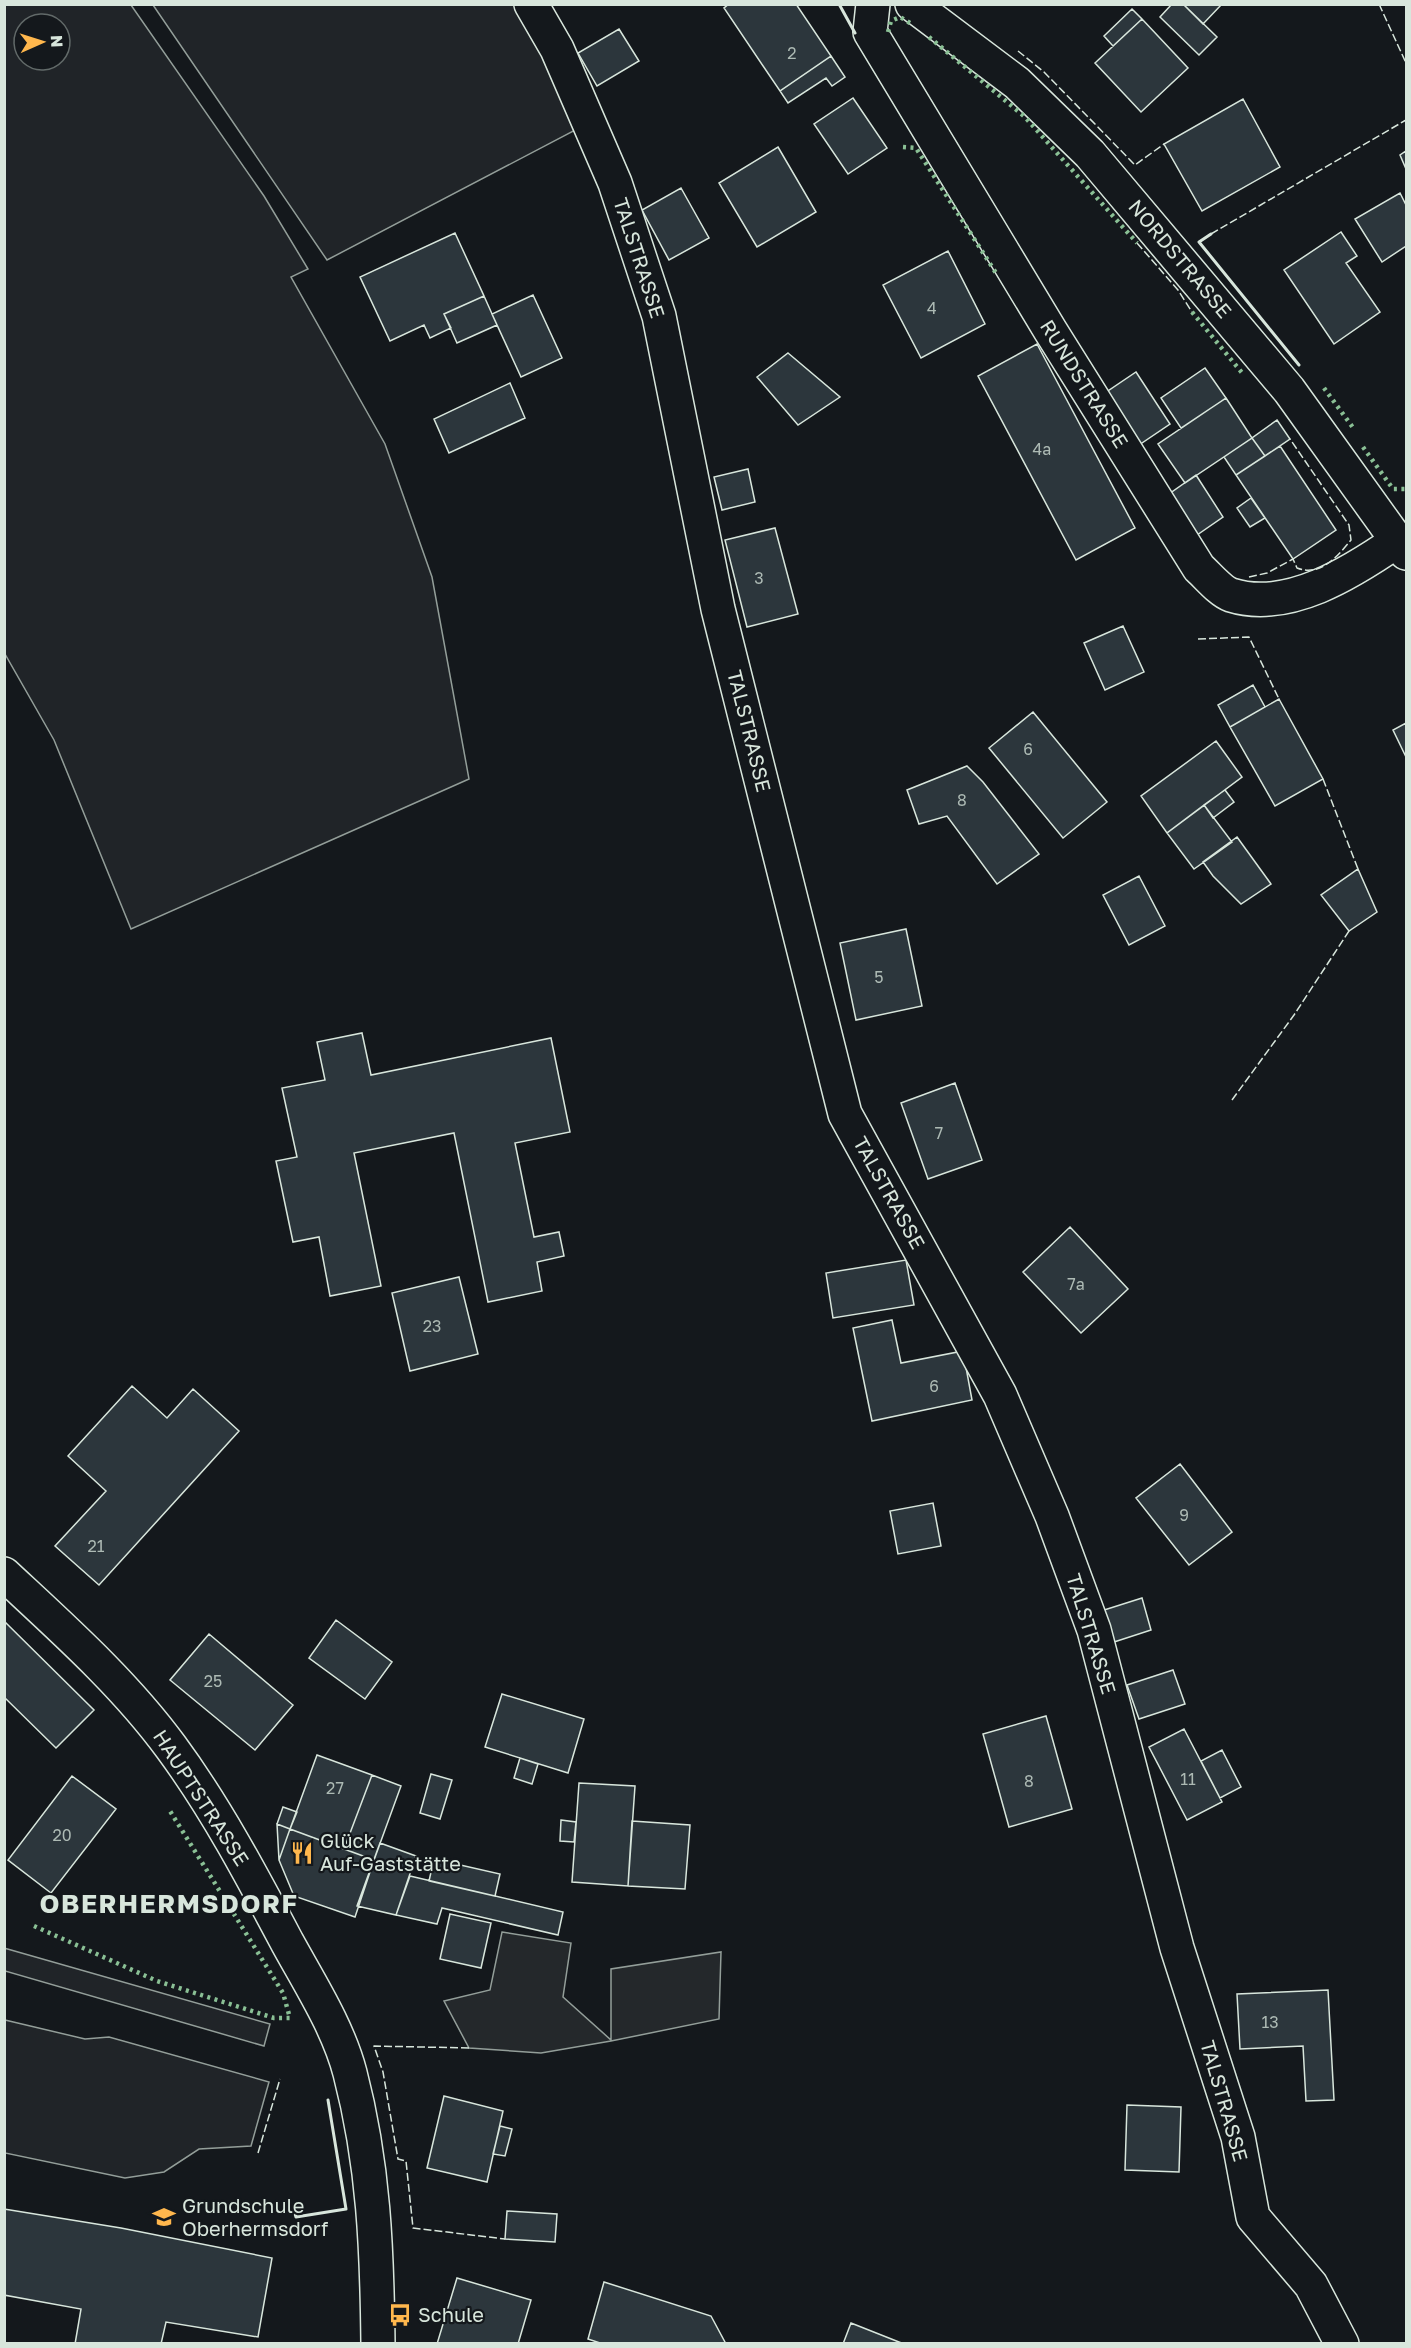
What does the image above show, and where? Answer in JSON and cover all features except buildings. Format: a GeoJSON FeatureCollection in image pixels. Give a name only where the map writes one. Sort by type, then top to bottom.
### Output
{"type":"FeatureCollection","features":[{"type":"Feature","properties":{"kind":"street","name":"TALSTRASSE"},"geometry":{"type":"LineString","coordinates":[[531,4],[557,49],[615,183],[658,316],[718,609],[845,1114],[1000,1395],[1052,1516],[1094,1630],[1177,1948],[1238,2137],[1253,2217],[1311,2285],[1342,2343]]}},
{"type":"Feature","properties":{"kind":"street","name":"RUNDSTRASSE"},"geometry":{"type":"LineString","coordinates":[[873,4],[870,32],[1050,330],[1199,568],[1229,594],[1263,598],[1294,594],[1335,581],[1402,547]]}},
{"type":"Feature","properties":{"kind":"street","name":"NORDSTRASSE"},"geometry":{"type":"LineString","coordinates":[[912,4],[1017,83],[1090,154],[1289,390],[1402,547]]}},
{"type":"Feature","properties":{"kind":"street","name":"HAUPTSTRASSE"},"geometry":{"type":"LineString","coordinates":[[4,1574],[115,1681],[172,1748],[236,1847],[333,2028],[350,2071],[369,2157],[378,2280],[378,2343]]}},
{"type":"Feature","properties":{"kind":"shaded area"},"geometry":{"type":"Polygon","coordinates":[[[4,5],[131,5],[264,196],[308,269],[291,277],[385,444],[432,577],[469,779],[131,929],[54,740],[5,654],[4,5]]]}},
{"type":"Feature","properties":{"kind":"shaded area"},"geometry":{"type":"Polygon","coordinates":[[[153,5],[521,5],[583,126],[327,260],[153,5]]]}},
{"type":"Feature","properties":{"kind":"shaded area"},"geometry":{"type":"Polygon","coordinates":[[[502,1932],[571,1943],[563,1997],[611,2040],[611,1969],[721,1952],[719,2019],[611,2041],[541,2053],[469,2048],[444,2001],[490,1990],[502,1932]]]}},
{"type":"Feature","properties":{"kind":"shaded area"},"geometry":{"type":"Polygon","coordinates":[[[4,1948],[270,2024],[264,2046],[5,1971],[4,1948]]]}},
{"type":"Feature","properties":{"kind":"shaded area"},"geometry":{"type":"Polygon","coordinates":[[[5,2020],[85,2039],[109,2037],[269,2082],[251,2146],[199,2149],[164,2172],[125,2178],[5,2153],[5,2020]]]}},
{"type":"Feature","properties":{"kind":"hedge"},"geometry":{"type":"LineString","coordinates":[[888,32],[891,21],[900,17],[910,23]]}},
{"type":"Feature","properties":{"kind":"hedge"},"geometry":{"type":"LineString","coordinates":[[929,37],[1025,117],[1137,243]]}},
{"type":"Feature","properties":{"kind":"hedge"},"geometry":{"type":"LineString","coordinates":[[903,147],[916,148],[996,273]]}},
{"type":"Feature","properties":{"kind":"hedge"},"geometry":{"type":"LineString","coordinates":[[1192,312],[1243,374]]}},
{"type":"Feature","properties":{"kind":"hedge"},"geometry":{"type":"LineString","coordinates":[[1324,388],[1354,429]]}},
{"type":"Feature","properties":{"kind":"hedge"},"geometry":{"type":"LineString","coordinates":[[1363,447],[1393,489],[1406,489]]}},
{"type":"Feature","properties":{"kind":"hedge"},"geometry":{"type":"LineString","coordinates":[[34,1926],[157,1981],[274,2018],[290,2018],[283,1993],[170,1811]]}},
{"type":"Feature","properties":{"kind":"fence"},"geometry":{"type":"LineString","coordinates":[[1379,4],[1406,63]]}},
{"type":"Feature","properties":{"kind":"fence"},"geometry":{"type":"LineString","coordinates":[[1018,51],[1044,72],[1135,165],[1164,144]]}},
{"type":"Feature","properties":{"kind":"fence"},"geometry":{"type":"LineString","coordinates":[[1211,234],[1406,120]]}},
{"type":"Feature","properties":{"kind":"fence"},"geometry":{"type":"LineString","coordinates":[[1137,243],[1178,290],[1192,312]]}},
{"type":"Feature","properties":{"kind":"fence"},"geometry":{"type":"LineString","coordinates":[[1249,577],[1267,573],[1293,559],[1297,568],[1305,570],[1321,568],[1334,559],[1351,540],[1349,525],[1290,439]]}},
{"type":"Feature","properties":{"kind":"fence"},"geometry":{"type":"LineString","coordinates":[[1198,639],[1249,637],[1279,699]]}},
{"type":"Feature","properties":{"kind":"fence"},"geometry":{"type":"LineString","coordinates":[[1323,779],[1358,869]]}},
{"type":"Feature","properties":{"kind":"fence"},"geometry":{"type":"LineString","coordinates":[[1232,1100],[1294,1015],[1349,931]]}},
{"type":"Feature","properties":{"kind":"fence"},"geometry":{"type":"LineString","coordinates":[[469,2048],[374,2046],[383,2072],[398,2159],[406,2161],[413,2228],[505,2239]]}},
{"type":"Feature","properties":{"kind":"fence"},"geometry":{"type":"LineString","coordinates":[[258,2153],[280,2079]]}},
{"type":"Feature","properties":{"kind":"wall"},"geometry":{"type":"LineString","coordinates":[[839,4],[855,33]]}},
{"type":"Feature","properties":{"kind":"wall"},"geometry":{"type":"LineString","coordinates":[[1211,234],[1199,242],[1299,365]]}},
{"type":"Feature","properties":{"kind":"wall"},"geometry":{"type":"LineString","coordinates":[[293,2207],[296,2217],[346,2209],[328,2100]]}},
{"type":"Feature","properties":{"kind":"place","name":"Glück Auf-Gaststätte"},"geometry":{"type":"Point","coordinates":[302,1853]}},
{"type":"Feature","properties":{"kind":"place","name":"Grundschule Oberhermsdorf"},"geometry":{"type":"Point","coordinates":[164,2217]}},
{"type":"Feature","properties":{"kind":"place","name":"Schule"},"geometry":{"type":"Point","coordinates":[400,2315]}},
{"type":"Feature","properties":{"kind":"district","name":"OBERHERMSDORF"},"geometry":{"type":"Point","coordinates":[169,1904]}}]}
